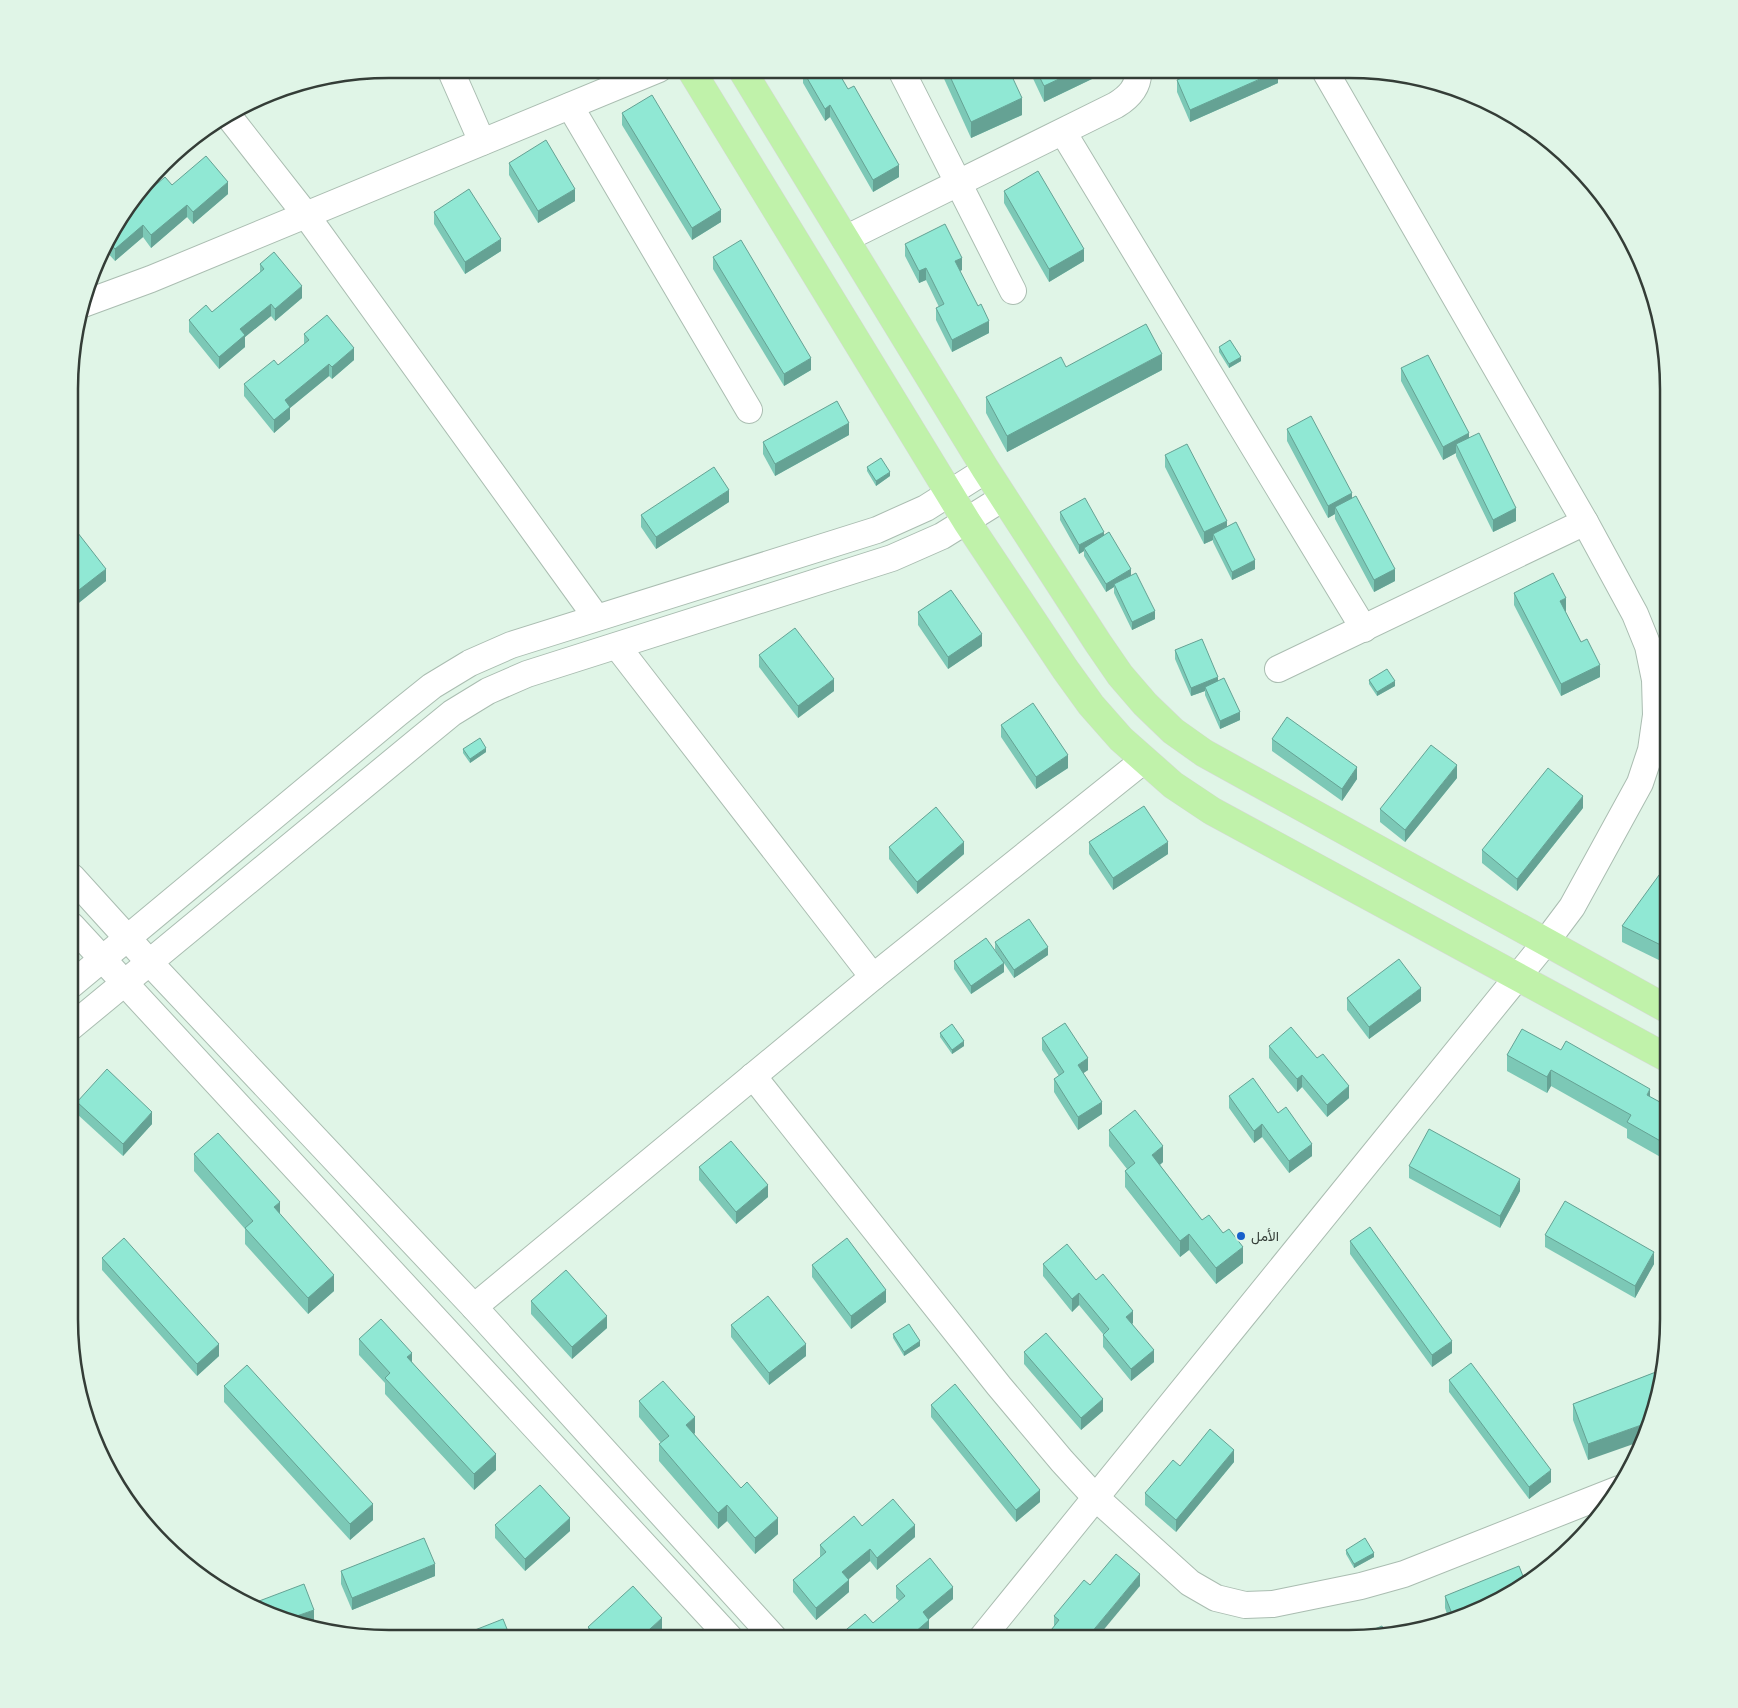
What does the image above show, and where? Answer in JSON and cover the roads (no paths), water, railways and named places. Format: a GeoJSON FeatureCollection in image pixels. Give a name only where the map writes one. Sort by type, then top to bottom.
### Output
{"type":"FeatureCollection","features":[{"type":"Feature","properties":{"kind":"main road"},"geometry":{"type":"LineString","coordinates":[[695,77],[966,522],[1065,669],[1091,705],[1121,739],[1173,785],[1212,811],[1660,1053]]}},
{"type":"Feature","properties":{"kind":"main road"},"geometry":{"type":"LineString","coordinates":[[746,77],[1003,498],[1120,675],[1145,704],[1173,730],[1204,754],[1660,1005]]}},
{"type":"Feature","properties":{"kind":"street"},"geometry":{"type":"LineString","coordinates":[[454,77],[482,142]]}},
{"type":"Feature","properties":{"kind":"street"},"geometry":{"type":"LineString","coordinates":[[90,301],[151,279],[642,77]]}},
{"type":"Feature","properties":{"kind":"street"},"geometry":{"type":"LineString","coordinates":[[905,77],[1012,291]]}},
{"type":"Feature","properties":{"kind":"street"},"geometry":{"type":"LineString","coordinates":[[845,239],[1063,132],[1127,98],[1134,89],[1138,77]]}},
{"type":"Feature","properties":{"kind":"street"},"geometry":{"type":"LineString","coordinates":[[988,1630],[1545,943],[1572,907],[1640,783],[1650,750],[1656,715],[1654,680],[1648,646],[1635,614],[1585,522],[1328,77]]}},
{"type":"Feature","properties":{"kind":"street"},"geometry":{"type":"LineString","coordinates":[[570,106],[749,410]]}},
{"type":"Feature","properties":{"kind":"street"},"geometry":{"type":"LineString","coordinates":[[232,120],[306,214],[596,617]]}},
{"type":"Feature","properties":{"kind":"street"},"geometry":{"type":"LineString","coordinates":[[1063,132],[1364,629]]}},
{"type":"Feature","properties":{"kind":"street"},"geometry":{"type":"LineString","coordinates":[[78,980],[432,686],[470,663],[511,645],[596,617],[877,530],[926,508],[986,470]]}},
{"type":"Feature","properties":{"kind":"street"},"geometry":{"type":"LineString","coordinates":[[78,1021],[452,713],[488,691],[527,674],[892,558],[926,544],[966,522],[1003,498]]}},
{"type":"Feature","properties":{"kind":"street"},"geometry":{"type":"LineString","coordinates":[[1278,669],[1585,522]]}},
{"type":"Feature","properties":{"kind":"street"},"geometry":{"type":"LineString","coordinates":[[617,646],[873,977]]}},
{"type":"Feature","properties":{"kind":"street"},"geometry":{"type":"LineString","coordinates":[[474,1306],[873,977],[1144,760]]}},
{"type":"Feature","properties":{"kind":"street"},"geometry":{"type":"LineString","coordinates":[[78,884],[150,963],[474,1306],[766,1630]]}},
{"type":"Feature","properties":{"kind":"street"},"geometry":{"type":"LineString","coordinates":[[78,933],[723,1630]]}},
{"type":"Feature","properties":{"kind":"street"},"geometry":{"type":"LineString","coordinates":[[752,1076],[1030,1424],[1095,1497],[1190,1583],[1216,1598],[1244,1605],[1273,1604],[1361,1586],[1404,1574],[1606,1495]]}},
{"type":"Feature","properties":{"kind":"place","name":"الأمل"},"geometry":{"type":"Point","coordinates":[1241,1236]}}]}
